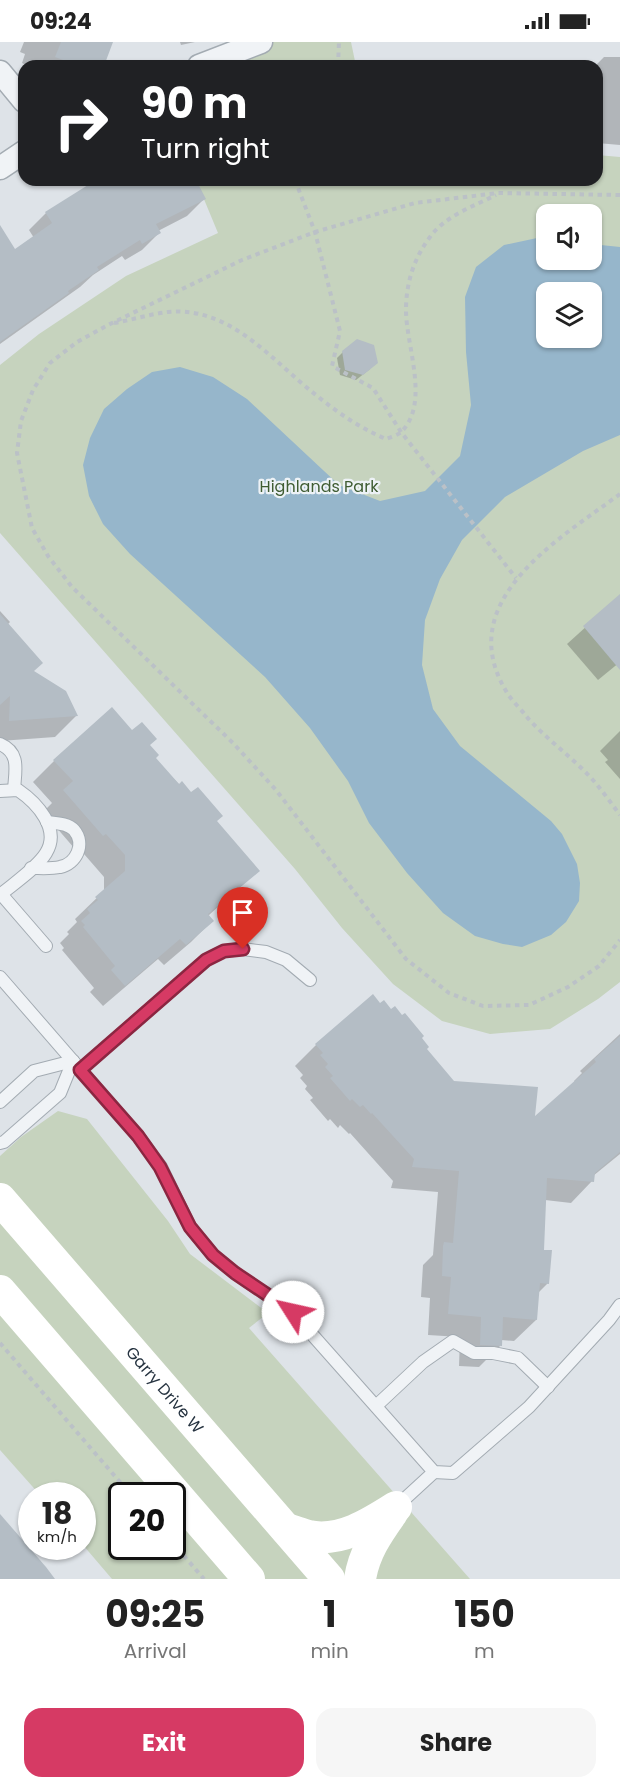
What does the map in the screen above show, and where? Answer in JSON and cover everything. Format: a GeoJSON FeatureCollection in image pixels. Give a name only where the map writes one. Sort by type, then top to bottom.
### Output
{"type":"FeatureCollection","features":[{"type":"Feature","properties":{"kind":"main road","name":"Garry Drive W"},"geometry":{"type":"LineString","coordinates":[[0,1199],[329,1579]]}},
{"type":"Feature","properties":{"kind":"main road"},"geometry":{"type":"LineString","coordinates":[[0,1291],[249,1579]]}},
{"type":"Feature","properties":{"kind":"main road"},"geometry":{"type":"LineString","coordinates":[[286,1529],[310,1537],[336,1535],[364,1527],[396,1507]]}},
{"type":"Feature","properties":{"kind":"main road"},"geometry":{"type":"LineString","coordinates":[[360,1579],[363,1563],[374,1539],[396,1507]]}},
{"type":"Feature","properties":{"kind":"street"},"geometry":{"type":"LineString","coordinates":[[214,60],[261,42]]}},
{"type":"Feature","properties":{"kind":"street"},"geometry":{"type":"LineString","coordinates":[[0,72],[18,94]]}},
{"type":"Feature","properties":{"kind":"street"},"geometry":{"type":"LineString","coordinates":[[0,168],[18,156]]}},
{"type":"Feature","properties":{"kind":"lane"},"geometry":{"type":"LineString","coordinates":[[0,744],[9,749],[16,760],[14,790]]}},
{"type":"Feature","properties":{"kind":"lane"},"geometry":{"type":"LineString","coordinates":[[0,791],[18,790],[27,796],[47,822],[50,842],[46,854],[1,895],[46,946]]}},
{"type":"Feature","properties":{"kind":"lane"},"geometry":{"type":"LineString","coordinates":[[31,868],[61,867],[75,860],[78,852],[78,838],[74,830],[64,825],[47,822]]}},
{"type":"Feature","properties":{"kind":"lane"},"geometry":{"type":"LineString","coordinates":[[0,1143],[4,1143],[60,1093],[77,1065],[206,960],[224,951],[243,949],[266,952],[286,960],[310,981]]}},
{"type":"Feature","properties":{"kind":"lane"},"geometry":{"type":"LineString","coordinates":[[0,977],[138,1136],[155,1160],[190,1227],[213,1255],[235,1273],[293,1312],[434,1472],[453,1473],[529,1407],[620,1305]]}},
{"type":"Feature","properties":{"kind":"lane"},"geometry":{"type":"LineString","coordinates":[[0,1102],[34,1071],[77,1065]]}},
{"type":"Feature","properties":{"kind":"lane"},"geometry":{"type":"LineString","coordinates":[[376,1407],[423,1362],[453,1341],[474,1353],[493,1353],[518,1358],[548,1387]]}},
{"type":"Feature","properties":{"kind":"lane"},"geometry":{"type":"LineString","coordinates":[[396,1507],[434,1472]]}},
{"type":"Feature","properties":{"kind":"path"},"geometry":{"type":"LineString","coordinates":[[338,60],[339,42]]}},
{"type":"Feature","properties":{"kind":"path"},"geometry":{"type":"LineString","coordinates":[[297,186],[315,232],[340,331],[332,366],[373,388],[401,432],[516,578]]}},
{"type":"Feature","properties":{"kind":"path"},"geometry":{"type":"LineString","coordinates":[[108,325],[169,312],[197,314],[233,326],[315,395],[363,429],[386,439],[401,432],[414,410],[415,380],[406,310],[408,282],[417,259],[431,235],[457,214],[498,193]]}},
{"type":"Feature","properties":{"kind":"path"},"geometry":{"type":"LineString","coordinates":[[620,195],[498,193],[415,203],[315,232],[242,260],[108,325],[77,342],[50,363],[33,390],[21,421],[17,453],[32,528],[48,556],[72,587],[233,743],[276,790],[406,959],[449,993],[483,1006],[530,1005],[568,987],[599,966],[620,940]]}},
{"type":"Feature","properties":{"kind":"path"},"geometry":{"type":"LineString","coordinates":[[620,494],[552,544],[516,578],[502,600],[491,632],[494,662],[506,691],[528,718],[593,780],[620,815]]}},
{"type":"Feature","properties":{"kind":"path"},"geometry":{"type":"LineString","coordinates":[[0,1343],[120,1482]]}},
{"type":"Feature","properties":{"kind":"path"},"geometry":{"type":"LineString","coordinates":[[186,1558],[204,1579]]}},
{"type":"Feature","properties":{"kind":"green space"},"geometry":{"type":"Polygon","coordinates":[[[260,42],[351,42],[355,60],[214,60],[260,42]]]}},
{"type":"Feature","properties":{"kind":"green space","name":"Highlands Park"},"geometry":{"type":"Polygon","coordinates":[[[603,156],[620,157],[620,982],[598,999],[550,1029],[490,1034],[442,1021],[393,984],[0,533],[0,365],[39,334],[126,276],[218,233],[198,186],[603,186],[603,156]]]}},
{"type":"Feature","properties":{"kind":"green space"},"geometry":{"type":"Polygon","coordinates":[[[58,1111],[87,1119],[168,1221],[190,1254],[268,1313],[249,1328],[470,1579],[112,1579],[96,1560],[96,1482],[28,1482],[0,1450],[0,1156],[21,1137],[58,1111]]]}},
{"type":"Feature","properties":{"kind":"water"},"geometry":{"type":"Polygon","coordinates":[[[536,238],[536,270],[602,270],[602,245],[620,247],[620,435],[583,451],[505,497],[462,540],[440,579],[425,620],[422,665],[433,709],[460,746],[551,821],[562,834],[577,864],[580,883],[579,901],[566,922],[551,935],[522,947],[475,936],[443,913],[407,873],[369,823],[348,781],[310,728],[265,677],[130,554],[103,524],[89,496],[83,465],[90,438],[104,409],[152,372],[180,367],[213,377],[247,399],[339,485],[380,501],[425,491],[460,456],[471,405],[466,352],[465,297],[476,267],[504,245],[536,238]]]}},
{"type":"Feature","properties":{"kind":"building"},"geometry":{"type":"Polygon","coordinates":[[[61,42],[113,42],[106,60],[63,60],[55,57],[61,42]]]}},
{"type":"Feature","properties":{"kind":"building"},"geometry":{"type":"Polygon","coordinates":[[[86,186],[199,186],[206,199],[156,224],[161,233],[142,244],[140,240],[97,267],[99,270],[0,342],[0,225],[15,249],[52,223],[45,212],[86,186]]]}},
{"type":"Feature","properties":{"kind":"building"},"geometry":{"type":"Polygon","coordinates":[[[357,339],[374,345],[378,363],[363,375],[345,370],[342,351],[357,339]]]}},
{"type":"Feature","properties":{"kind":"building"},"geometry":{"type":"Polygon","coordinates":[[[620,594],[620,670],[583,626],[620,594]]]}},
{"type":"Feature","properties":{"kind":"building"},"geometry":{"type":"Polygon","coordinates":[[[0,614],[43,663],[34,671],[66,691],[78,716],[9,721],[10,696],[0,705],[0,614]]]}},
{"type":"Feature","properties":{"kind":"building"},"geometry":{"type":"Polygon","coordinates":[[[112,707],[132,730],[142,722],[157,739],[150,745],[159,755],[156,758],[179,784],[182,781],[191,792],[198,787],[223,816],[217,821],[260,871],[208,914],[214,921],[186,945],[180,939],[125,986],[111,970],[115,966],[83,927],[85,925],[81,921],[90,913],[87,909],[98,900],[95,897],[125,871],[125,855],[106,834],[103,836],[63,790],[73,781],[53,760],[112,707]]]}},
{"type":"Feature","properties":{"kind":"building"},"geometry":{"type":"Polygon","coordinates":[[[373,994],[380,1003],[384,1000],[391,1009],[395,1006],[402,1015],[405,1013],[424,1036],[422,1038],[429,1047],[427,1049],[454,1081],[538,1087],[535,1116],[596,1062],[594,1059],[620,1036],[620,1152],[595,1173],[594,1182],[547,1178],[544,1250],[552,1250],[549,1284],[540,1283],[537,1320],[503,1317],[502,1346],[480,1345],[481,1317],[448,1314],[451,1277],[442,1276],[443,1246],[444,1242],[453,1243],[459,1171],[412,1167],[414,1159],[372,1113],[363,1105],[360,1107],[352,1099],[350,1101],[330,1078],[333,1076],[325,1067],[328,1064],[320,1055],[323,1053],[315,1044],[373,994]]]}},
{"type":"Feature","properties":{"kind":"building"},"geometry":{"type":"Polygon","coordinates":[[[0,1514],[18,1535],[18,1560],[40,1560],[55,1579],[0,1579],[0,1514]]]}},
{"type":"Feature","properties":{"kind":"route"},"geometry":{"type":"LineString","coordinates":[[243,949],[224,951],[206,960],[80,1070],[138,1136],[160,1167],[190,1227],[213,1255],[235,1273],[293,1312]]}}]}
